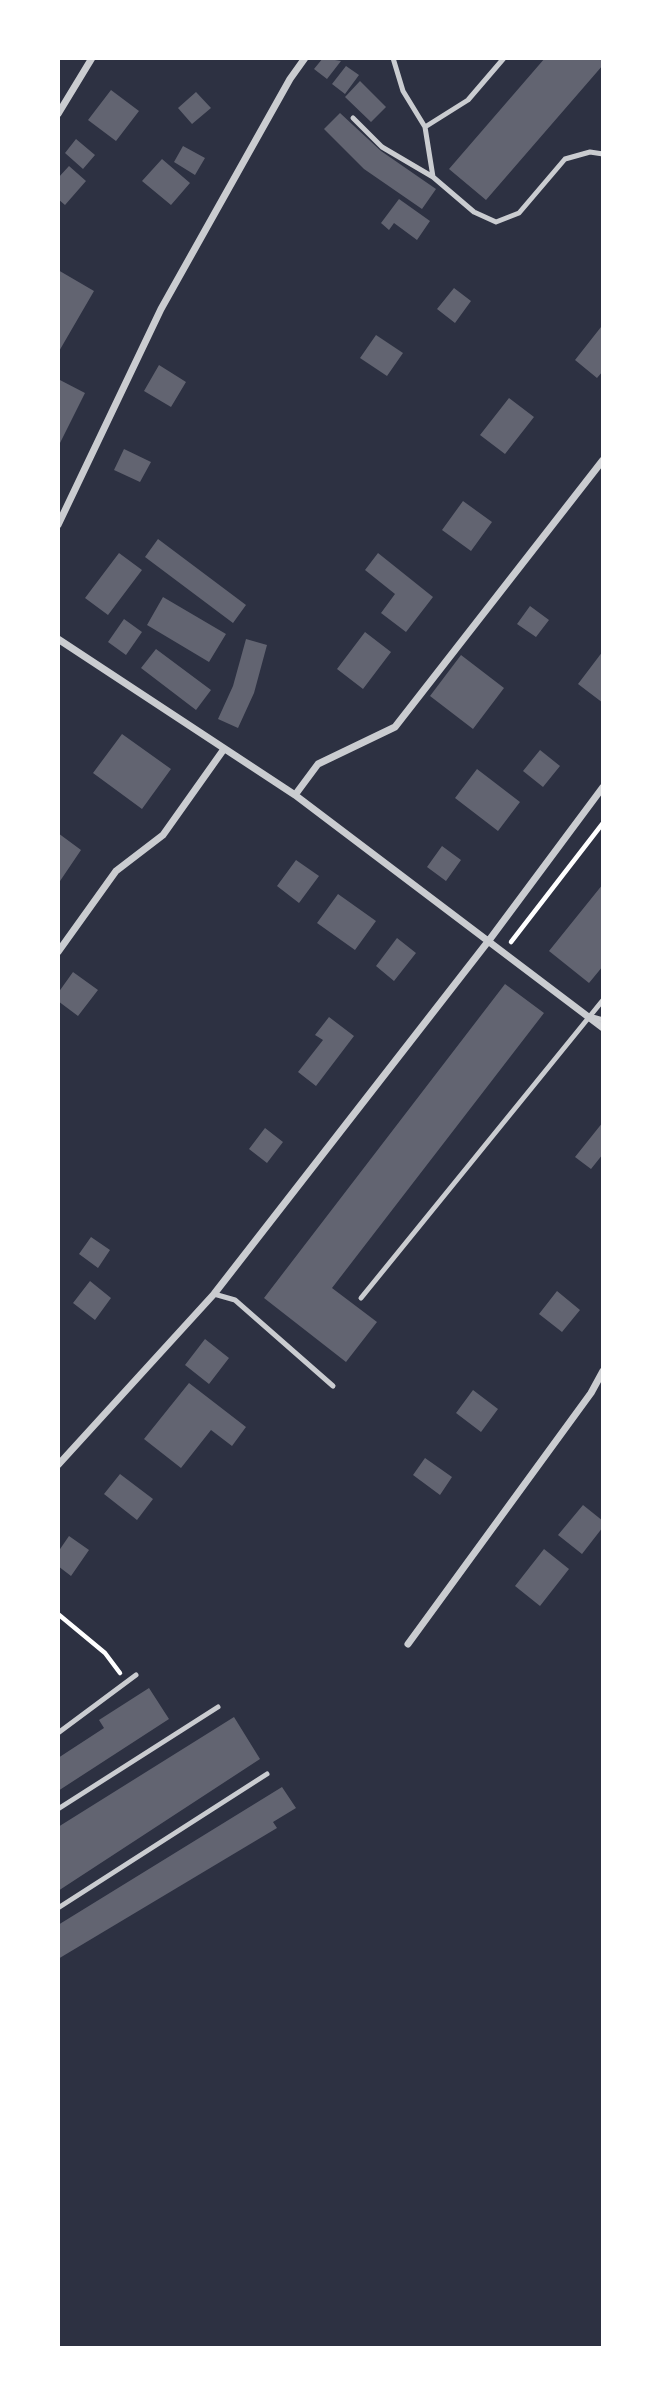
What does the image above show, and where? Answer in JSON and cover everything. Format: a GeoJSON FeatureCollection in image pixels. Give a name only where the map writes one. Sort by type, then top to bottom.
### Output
{"type":"FeatureCollection","features":[{"type":"Feature","properties":{"kind":"street"},"geometry":{"type":"LineString","coordinates":[[58,114],[92,58]]}},
{"type":"Feature","properties":{"kind":"street"},"geometry":{"type":"LineString","coordinates":[[58,525],[161,309],[290,79],[305,58]]}},
{"type":"Feature","properties":{"kind":"street"},"geometry":{"type":"LineString","coordinates":[[295,795],[318,764],[395,727],[603,460]]}},
{"type":"Feature","properties":{"kind":"street"},"geometry":{"type":"LineString","coordinates":[[58,639],[295,795],[490,939],[603,1028]]}},
{"type":"Feature","properties":{"kind":"street"},"geometry":{"type":"LineString","coordinates":[[58,952],[116,871],[163,835],[224,749]]}},
{"type":"Feature","properties":{"kind":"street"},"geometry":{"type":"LineString","coordinates":[[58,1465],[214,1294],[490,939],[603,787]]}},
{"type":"Feature","properties":{"kind":"street"},"geometry":{"type":"LineString","coordinates":[[408,1644],[591,1393],[603,1371]]}},
{"type":"Feature","properties":{"kind":"lane"},"geometry":{"type":"LineString","coordinates":[[393,58],[403,90],[425,127],[433,177]]}},
{"type":"Feature","properties":{"kind":"lane"},"geometry":{"type":"LineString","coordinates":[[425,127],[468,100],[504,58]]}},
{"type":"Feature","properties":{"kind":"lane"},"geometry":{"type":"LineString","coordinates":[[353,118],[382,148],[433,177],[474,212],[496,222],[519,213],[565,159],[590,152],[603,154]]}},
{"type":"Feature","properties":{"kind":"lane"},"geometry":{"type":"LineString","coordinates":[[361,1298],[603,1000]]}},
{"type":"Feature","properties":{"kind":"lane"},"geometry":{"type":"LineString","coordinates":[[589,1016],[603,1020]]}},
{"type":"Feature","properties":{"kind":"lane"},"geometry":{"type":"LineString","coordinates":[[214,1294],[235,1300],[333,1386]]}},
{"type":"Feature","properties":{"kind":"lane"},"geometry":{"type":"LineString","coordinates":[[58,1733],[136,1675]]}},
{"type":"Feature","properties":{"kind":"lane"},"geometry":{"type":"LineString","coordinates":[[58,1809],[218,1707]]}},
{"type":"Feature","properties":{"kind":"lane"},"geometry":{"type":"LineString","coordinates":[[58,1908],[267,1774]]}},
{"type":"Feature","properties":{"kind":"path"},"geometry":{"type":"LineString","coordinates":[[504,951],[603,823]]}},
{"type":"Feature","properties":{"kind":"path"},"geometry":{"type":"LineString","coordinates":[[58,1614],[105,1653],[127,1682]]}},
{"type":"Feature","properties":{"kind":"building"},"geometry":{"type":"Polygon","coordinates":[[[323,58],[341,61],[327,79],[314,69],[323,58]]]}},
{"type":"Feature","properties":{"kind":"building"},"geometry":{"type":"Polygon","coordinates":[[[545,58],[603,58],[603,65],[486,200],[449,169],[545,58]]]}},
{"type":"Feature","properties":{"kind":"building"},"geometry":{"type":"Polygon","coordinates":[[[346,66],[359,75],[345,94],[332,84],[346,66]]]}},
{"type":"Feature","properties":{"kind":"building"},"geometry":{"type":"Polygon","coordinates":[[[360,81],[386,107],[371,122],[345,97],[360,81]]]}},
{"type":"Feature","properties":{"kind":"building"},"geometry":{"type":"Polygon","coordinates":[[[111,90],[139,111],[116,141],[88,120],[111,90]]]}},
{"type":"Feature","properties":{"kind":"building"},"geometry":{"type":"Polygon","coordinates":[[[196,92],[211,108],[192,124],[178,108],[196,92]]]}},
{"type":"Feature","properties":{"kind":"building"},"geometry":{"type":"Polygon","coordinates":[[[340,113],[381,151],[436,189],[422,209],[364,169],[324,129],[340,113]]]}},
{"type":"Feature","properties":{"kind":"building"},"geometry":{"type":"Polygon","coordinates":[[[76,139],[95,155],[83,169],[65,153],[76,139]]]}},
{"type":"Feature","properties":{"kind":"building"},"geometry":{"type":"Polygon","coordinates":[[[183,146],[205,158],[195,175],[174,162],[183,146]]]}},
{"type":"Feature","properties":{"kind":"building"},"geometry":{"type":"Polygon","coordinates":[[[162,159],[190,183],[171,205],[142,181],[162,159]]]}},
{"type":"Feature","properties":{"kind":"building"},"geometry":{"type":"Polygon","coordinates":[[[69,166],[86,181],[65,205],[58,199],[58,178],[69,166]]]}},
{"type":"Feature","properties":{"kind":"building"},"geometry":{"type":"Polygon","coordinates":[[[399,199],[430,221],[417,240],[394,223],[389,230],[381,223],[399,199]]]}},
{"type":"Feature","properties":{"kind":"building"},"geometry":{"type":"Polygon","coordinates":[[[58,270],[94,291],[58,353],[58,270]]]}},
{"type":"Feature","properties":{"kind":"building"},"geometry":{"type":"Polygon","coordinates":[[[454,288],[471,301],[455,323],[437,309],[454,288]]]}},
{"type":"Feature","properties":{"kind":"building"},"geometry":{"type":"Polygon","coordinates":[[[601,327],[603,371],[597,378],[575,360],[601,327]]]}},
{"type":"Feature","properties":{"kind":"building"},"geometry":{"type":"Polygon","coordinates":[[[376,335],[403,353],[387,376],[360,358],[376,335]]]}},
{"type":"Feature","properties":{"kind":"building"},"geometry":{"type":"Polygon","coordinates":[[[159,365],[186,382],[171,407],[144,391],[159,365]]]}},
{"type":"Feature","properties":{"kind":"building"},"geometry":{"type":"Polygon","coordinates":[[[58,379],[85,393],[58,447],[58,379]]]}},
{"type":"Feature","properties":{"kind":"building"},"geometry":{"type":"Polygon","coordinates":[[[509,398],[534,417],[505,454],[480,435],[509,398]]]}},
{"type":"Feature","properties":{"kind":"building"},"geometry":{"type":"Polygon","coordinates":[[[124,449],[151,462],[140,482],[114,470],[124,449]]]}},
{"type":"Feature","properties":{"kind":"building"},"geometry":{"type":"Polygon","coordinates":[[[463,501],[492,522],[471,551],[442,530],[463,501]]]}},
{"type":"Feature","properties":{"kind":"building"},"geometry":{"type":"Polygon","coordinates":[[[158,539],[246,605],[233,623],[145,557],[158,539]]]}},
{"type":"Feature","properties":{"kind":"building"},"geometry":{"type":"Polygon","coordinates":[[[119,553],[142,570],[108,615],[85,598],[119,553]]]}},
{"type":"Feature","properties":{"kind":"building"},"geometry":{"type":"Polygon","coordinates":[[[378,553],[433,597],[406,632],[381,613],[395,594],[365,570],[378,553]]]}},
{"type":"Feature","properties":{"kind":"building"},"geometry":{"type":"Polygon","coordinates":[[[163,597],[226,634],[209,662],[147,625],[163,597]]]}},
{"type":"Feature","properties":{"kind":"building"},"geometry":{"type":"Polygon","coordinates":[[[530,606],[549,620],[536,637],[517,624],[530,606]]]}},
{"type":"Feature","properties":{"kind":"building"},"geometry":{"type":"Polygon","coordinates":[[[124,619],[142,632],[126,655],[108,642],[124,619]]]}},
{"type":"Feature","properties":{"kind":"building"},"geometry":{"type":"Polygon","coordinates":[[[365,632],[391,652],[363,689],[337,669],[365,632]]]}},
{"type":"Feature","properties":{"kind":"building"},"geometry":{"type":"Polygon","coordinates":[[[246,639],[267,645],[254,693],[238,728],[218,719],[233,686],[246,639]]]}},
{"type":"Feature","properties":{"kind":"building"},"geometry":{"type":"Polygon","coordinates":[[[156,649],[211,690],[196,710],[141,668],[156,649]]]}},
{"type":"Feature","properties":{"kind":"building"},"geometry":{"type":"Polygon","coordinates":[[[603,651],[603,703],[578,684],[603,651]]]}},
{"type":"Feature","properties":{"kind":"building"},"geometry":{"type":"Polygon","coordinates":[[[461,655],[504,688],[473,729],[430,696],[461,655]]]}},
{"type":"Feature","properties":{"kind":"building"},"geometry":{"type":"Polygon","coordinates":[[[122,734],[171,769],[142,809],[93,773],[122,734]]]}},
{"type":"Feature","properties":{"kind":"building"},"geometry":{"type":"Polygon","coordinates":[[[540,750],[560,766],[543,787],[523,771],[540,750]]]}},
{"type":"Feature","properties":{"kind":"building"},"geometry":{"type":"Polygon","coordinates":[[[477,769],[520,802],[498,831],[455,798],[477,769]]]}},
{"type":"Feature","properties":{"kind":"building"},"geometry":{"type":"Polygon","coordinates":[[[58,833],[81,850],[58,884],[58,833]]]}},
{"type":"Feature","properties":{"kind":"building"},"geometry":{"type":"Polygon","coordinates":[[[442,846],[461,860],[446,881],[427,867],[442,846]]]}},
{"type":"Feature","properties":{"kind":"building"},"geometry":{"type":"Polygon","coordinates":[[[296,860],[319,876],[299,903],[277,886],[296,860]]]}},
{"type":"Feature","properties":{"kind":"building"},"geometry":{"type":"Polygon","coordinates":[[[603,884],[603,966],[589,983],[549,951],[603,884]]]}},
{"type":"Feature","properties":{"kind":"building"},"geometry":{"type":"Polygon","coordinates":[[[338,894],[376,921],[355,950],[317,923],[338,894]]]}},
{"type":"Feature","properties":{"kind":"building"},"geometry":{"type":"Polygon","coordinates":[[[397,938],[416,953],[394,981],[376,966],[397,938]]]}},
{"type":"Feature","properties":{"kind":"building"},"geometry":{"type":"Polygon","coordinates":[[[73,972],[98,990],[78,1016],[58,1001],[58,993],[73,972]]]}},
{"type":"Feature","properties":{"kind":"building"},"geometry":{"type":"Polygon","coordinates":[[[505,984],[544,1013],[332,1288],[377,1322],[346,1362],[264,1298],[505,984]]]}},
{"type":"Feature","properties":{"kind":"building"},"geometry":{"type":"Polygon","coordinates":[[[329,1017],[354,1036],[316,1086],[298,1072],[323,1040],[315,1035],[329,1017]]]}},
{"type":"Feature","properties":{"kind":"building"},"geometry":{"type":"Polygon","coordinates":[[[603,1122],[603,1154],[591,1169],[575,1157],[603,1122]]]}},
{"type":"Feature","properties":{"kind":"building"},"geometry":{"type":"Polygon","coordinates":[[[265,1128],[283,1142],[267,1163],[249,1149],[265,1128]]]}},
{"type":"Feature","properties":{"kind":"building"},"geometry":{"type":"Polygon","coordinates":[[[91,1237],[110,1250],[98,1268],[79,1254],[91,1237]]]}},
{"type":"Feature","properties":{"kind":"building"},"geometry":{"type":"Polygon","coordinates":[[[90,1281],[111,1298],[95,1320],[73,1303],[90,1281]]]}},
{"type":"Feature","properties":{"kind":"building"},"geometry":{"type":"Polygon","coordinates":[[[557,1291],[580,1310],[562,1332],[539,1314],[557,1291]]]}},
{"type":"Feature","properties":{"kind":"building"},"geometry":{"type":"Polygon","coordinates":[[[205,1339],[229,1358],[209,1384],[185,1365],[205,1339]]]}},
{"type":"Feature","properties":{"kind":"building"},"geometry":{"type":"Polygon","coordinates":[[[189,1383],[246,1427],[232,1446],[211,1430],[181,1468],[144,1439],[189,1383]]]}},
{"type":"Feature","properties":{"kind":"building"},"geometry":{"type":"Polygon","coordinates":[[[473,1390],[498,1409],[481,1432],[456,1413],[473,1390]]]}},
{"type":"Feature","properties":{"kind":"building"},"geometry":{"type":"Polygon","coordinates":[[[425,1458],[452,1477],[440,1495],[413,1475],[425,1458]]]}},
{"type":"Feature","properties":{"kind":"building"},"geometry":{"type":"Polygon","coordinates":[[[120,1474],[153,1499],[137,1520],[104,1494],[120,1474]]]}},
{"type":"Feature","properties":{"kind":"building"},"geometry":{"type":"Polygon","coordinates":[[[583,1505],[603,1521],[603,1527],[582,1554],[558,1535],[583,1505]]]}},
{"type":"Feature","properties":{"kind":"building"},"geometry":{"type":"Polygon","coordinates":[[[69,1536],[89,1550],[71,1576],[58,1566],[58,1552],[69,1536]]]}},
{"type":"Feature","properties":{"kind":"building"},"geometry":{"type":"Polygon","coordinates":[[[544,1549],[569,1569],[540,1606],[515,1586],[544,1549]]]}},
{"type":"Feature","properties":{"kind":"building"},"geometry":{"type":"Polygon","coordinates":[[[149,1688],[169,1719],[58,1791],[58,1758],[104,1728],[99,1720],[149,1688]]]}},
{"type":"Feature","properties":{"kind":"building"},"geometry":{"type":"Polygon","coordinates":[[[234,1717],[260,1759],[58,1891],[58,1827],[234,1717]]]}},
{"type":"Feature","properties":{"kind":"building"},"geometry":{"type":"Polygon","coordinates":[[[282,1787],[296,1808],[273,1822],[277,1828],[58,1959],[58,1925],[282,1787]]]}}]}
